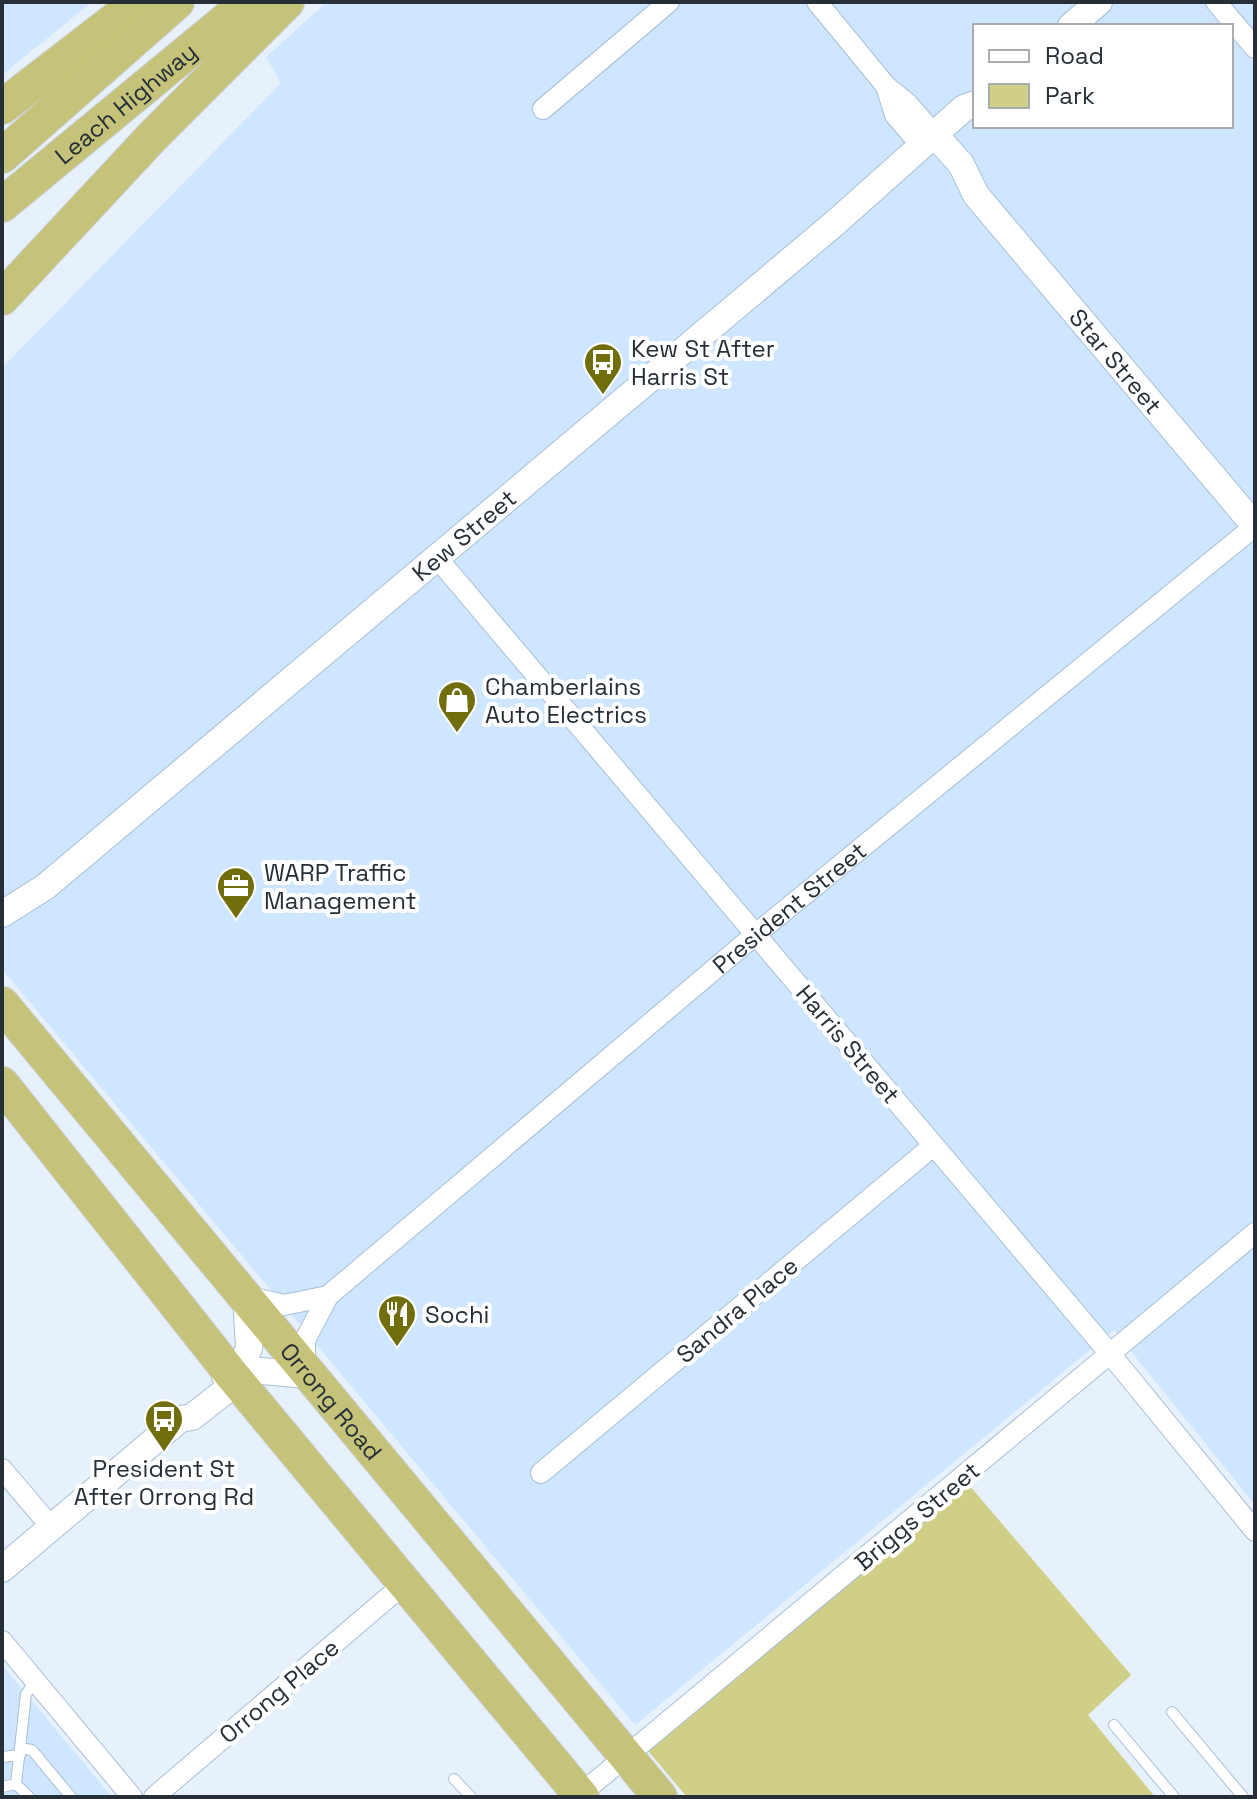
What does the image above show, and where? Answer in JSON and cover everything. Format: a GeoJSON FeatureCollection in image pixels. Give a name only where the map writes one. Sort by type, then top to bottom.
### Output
{"type":"FeatureCollection","features":[{"type":"Feature","properties":{"kind":"highway"},"geometry":{"type":"LineString","coordinates":[[2,107],[138,2]]}},
{"type":"Feature","properties":{"kind":"highway","name":"Leach Highway"},"geometry":{"type":"LineString","coordinates":[[2,156],[177,2]]}},
{"type":"Feature","properties":{"kind":"highway","name":"Leach Highway"},"geometry":{"type":"LineString","coordinates":[[2,205],[248,2]]}},
{"type":"Feature","properties":{"kind":"highway"},"geometry":{"type":"LineString","coordinates":[[2,298],[153,136],[287,2]]}},
{"type":"Feature","properties":{"kind":"highway","name":"Orrong Road"},"geometry":{"type":"LineString","coordinates":[[2,1004],[246,1296],[306,1375],[660,1797]]}},
{"type":"Feature","properties":{"kind":"highway"},"geometry":{"type":"LineString","coordinates":[[2,1084],[232,1375],[580,1796]]}},
{"type":"Feature","properties":{"kind":"street"},"geometry":{"type":"LineString","coordinates":[[543,109],[669,2]]}},
{"type":"Feature","properties":{"kind":"street","name":"Star Street"},"geometry":{"type":"LineString","coordinates":[[817,2],[886,86],[895,115],[961,164],[976,195],[1255,526]]}},
{"type":"Feature","properties":{"kind":"street"},"geometry":{"type":"LineString","coordinates":[[1073,24],[1099,2]]}},
{"type":"Feature","properties":{"kind":"street"},"geometry":{"type":"LineString","coordinates":[[1216,2],[1255,48]]}},
{"type":"Feature","properties":{"kind":"street","name":"Kew Street"},"geometry":{"type":"LineString","coordinates":[[933,146],[964,108],[973,105]]}},
{"type":"Feature","properties":{"kind":"street","name":"Kew Street"},"geometry":{"type":"LineString","coordinates":[[2,914],[45,887],[882,183],[933,146],[973,122]]}},
{"type":"Feature","properties":{"kind":"street","name":"President Street"},"geometry":{"type":"LineString","coordinates":[[306,1375],[305,1340],[328,1296],[756,934],[1255,526]]}},
{"type":"Feature","properties":{"kind":"street","name":"Harris Street"},"geometry":{"type":"LineString","coordinates":[[438,559],[1111,1355],[1255,1531]]}},
{"type":"Feature","properties":{"kind":"street","name":"Kew Street"},"geometry":{"type":"LineString","coordinates":[[2,935],[45,887]]}},
{"type":"Feature","properties":{"kind":"street"},"geometry":{"type":"LineString","coordinates":[[2,1074],[48,1141]]}},
{"type":"Feature","properties":{"kind":"street","name":"Sandra Place"},"geometry":{"type":"LineString","coordinates":[[541,1473],[933,1146]]}},
{"type":"Feature","properties":{"kind":"street","name":"Briggs Street"},"geometry":{"type":"LineString","coordinates":[[580,1796],[1255,1233]]}},
{"type":"Feature","properties":{"kind":"street"},"geometry":{"type":"LineString","coordinates":[[2,1569],[180,1419],[192,1417],[224,1392],[249,1348],[246,1296]]}},
{"type":"Feature","properties":{"kind":"street","name":"President Street"},"geometry":{"type":"LineString","coordinates":[[246,1296],[284,1305],[328,1296]]}},
{"type":"Feature","properties":{"kind":"street"},"geometry":{"type":"LineString","coordinates":[[232,1375],[252,1370],[306,1375]]}},
{"type":"Feature","properties":{"kind":"street"},"geometry":{"type":"LineString","coordinates":[[2,1469],[52,1528]]}},
{"type":"Feature","properties":{"kind":"street","name":"Orrong Place"},"geometry":{"type":"LineString","coordinates":[[154,1797],[404,1584]]}},
{"type":"Feature","properties":{"kind":"street"},"geometry":{"type":"LineString","coordinates":[[2,1641],[132,1797]]}},
{"type":"Feature","properties":{"kind":"lane"},"geometry":{"type":"LineString","coordinates":[[29,1797],[16,1784],[13,1754],[26,1694],[35,1681]]}},
{"type":"Feature","properties":{"kind":"lane"},"geometry":{"type":"LineString","coordinates":[[1172,1712],[1243,1797]]}},
{"type":"Feature","properties":{"kind":"lane"},"geometry":{"type":"LineString","coordinates":[[1114,1725],[1174,1797]]}},
{"type":"Feature","properties":{"kind":"lane"},"geometry":{"type":"LineString","coordinates":[[2,1765],[13,1754],[32,1750],[71,1797]]}},
{"type":"Feature","properties":{"kind":"lane"},"geometry":{"type":"LineString","coordinates":[[454,1779],[471,1797]]}},
{"type":"Feature","properties":{"kind":"lane"},"geometry":{"type":"LineString","coordinates":[[2,1787],[16,1784]]}},
{"type":"Feature","properties":{"kind":"shaded area"},"geometry":{"type":"Polygon","coordinates":[[[2,2],[92,2],[2,75],[2,2]]]}},
{"type":"Feature","properties":{"kind":"shaded area"},"geometry":{"type":"Polygon","coordinates":[[[327,2],[1255,2],[1255,1505],[1114,1330],[635,1725],[2,969],[2,368],[281,83],[266,57],[327,2]]]}},
{"type":"Feature","properties":{"kind":"shaded area"},"geometry":{"type":"Polygon","coordinates":[[[2,1665],[112,1797],[2,1797],[2,1665]]]}},
{"type":"Feature","properties":{"kind":"green space"},"geometry":{"type":"Polygon","coordinates":[[[969,1485],[1131,1675],[1088,1715],[1155,1797],[687,1797],[648,1751],[969,1485]]]}},
{"type":"Feature","properties":{"kind":"place","name":"Kew St After Harris St"},"geometry":{"type":"Point","coordinates":[603,396]}},
{"type":"Feature","properties":{"kind":"place","name":"Chamberlains Auto Electrics"},"geometry":{"type":"Point","coordinates":[457,734]}},
{"type":"Feature","properties":{"kind":"place","name":"WARP Traffic Management"},"geometry":{"type":"Point","coordinates":[236,920]}},
{"type":"Feature","properties":{"kind":"place","name":"Sochi"},"geometry":{"type":"Point","coordinates":[397,1348]}},
{"type":"Feature","properties":{"kind":"place","name":"President St After Orrong Rd"},"geometry":{"type":"Point","coordinates":[164,1453]}}]}
